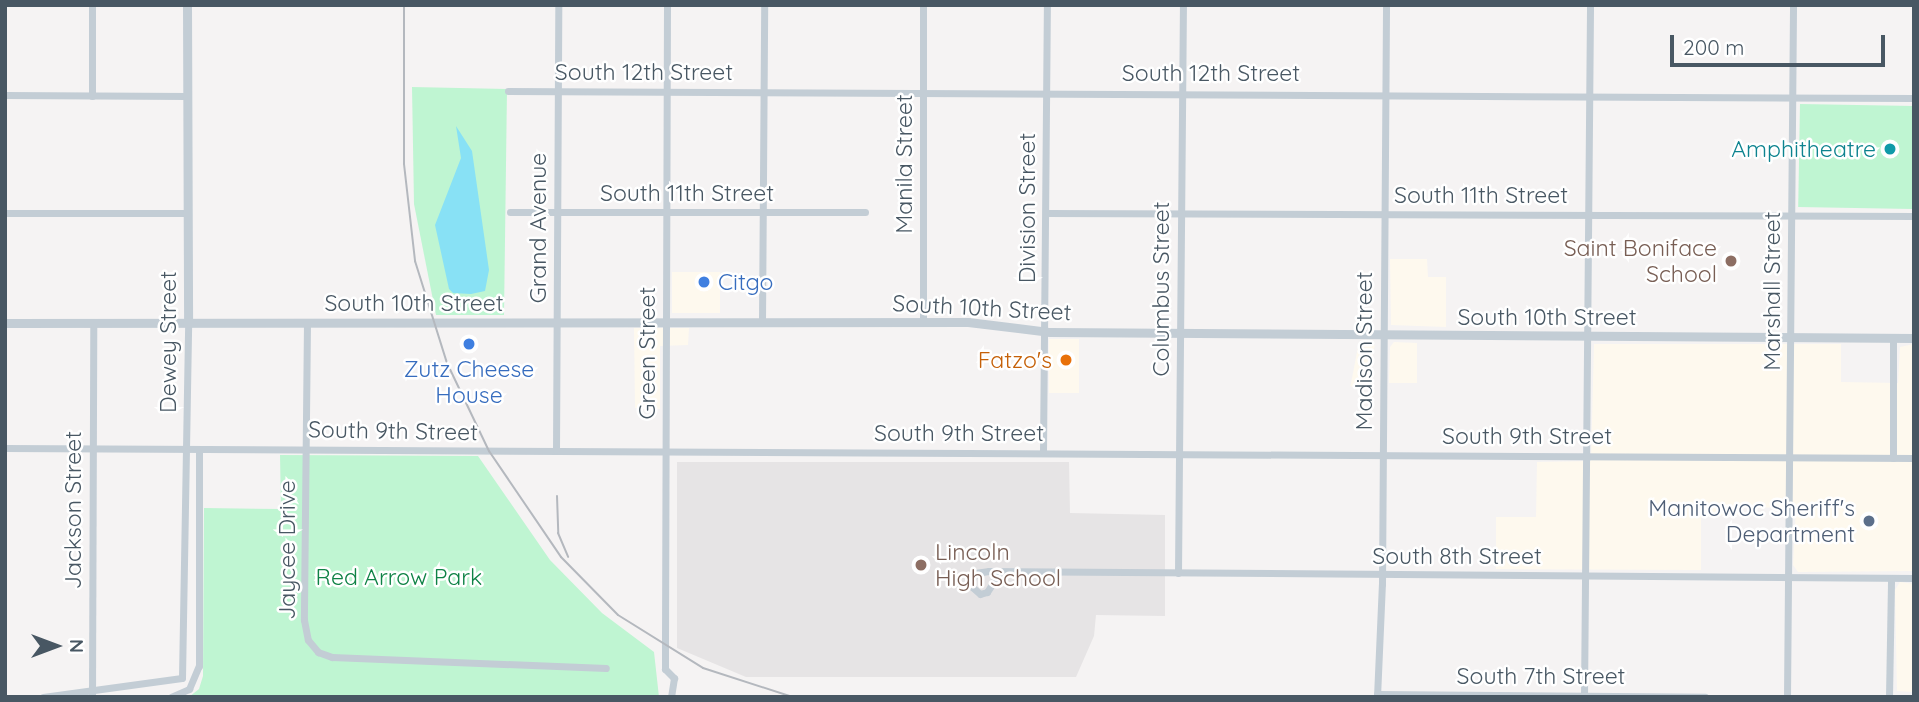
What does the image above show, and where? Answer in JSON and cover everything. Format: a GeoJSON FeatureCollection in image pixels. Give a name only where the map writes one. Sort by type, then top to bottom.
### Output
{"type":"FeatureCollection","features":[{"type":"Feature","properties":{"kind":"street"},"geometry":{"type":"LineString","coordinates":[[92,5],[92,96]]}},
{"type":"Feature","properties":{"kind":"street","name":"Dewey Street"},"geometry":{"type":"LineString","coordinates":[[182,678],[188,323],[187,5]]}},
{"type":"Feature","properties":{"kind":"street","name":"Grand Avenue"},"geometry":{"type":"LineString","coordinates":[[556,450],[558,5]]}},
{"type":"Feature","properties":{"kind":"street","name":"Green Street"},"geometry":{"type":"LineString","coordinates":[[667,5],[665,669],[674,678],[671,697]]}},
{"type":"Feature","properties":{"kind":"street"},"geometry":{"type":"LineString","coordinates":[[762,322],[764,5]]}},
{"type":"Feature","properties":{"kind":"street","name":"Manila Street"},"geometry":{"type":"LineString","coordinates":[[923,5],[923,322]]}},
{"type":"Feature","properties":{"kind":"street","name":"Division Street"},"geometry":{"type":"LineString","coordinates":[[1044,452],[1047,5]]}},
{"type":"Feature","properties":{"kind":"street","name":"Columbus Street"},"geometry":{"type":"LineString","coordinates":[[1178,573],[1183,5]]}},
{"type":"Feature","properties":{"kind":"street","name":"Madison Street"},"geometry":{"type":"LineString","coordinates":[[1377,695],[1382,575],[1386,5]]}},
{"type":"Feature","properties":{"kind":"street"},"geometry":{"type":"LineString","coordinates":[[1584,696],[1590,5]]}},
{"type":"Feature","properties":{"kind":"street","name":"Marshall Street"},"geometry":{"type":"LineString","coordinates":[[1787,697],[1793,5]]}},
{"type":"Feature","properties":{"kind":"street","name":"South 12th Street"},"geometry":{"type":"LineString","coordinates":[[508,91],[1047,91],[1914,98]]}},
{"type":"Feature","properties":{"kind":"street"},"geometry":{"type":"LineString","coordinates":[[5,95],[187,96]]}},
{"type":"Feature","properties":{"kind":"street","name":"South 11th Street"},"geometry":{"type":"LineString","coordinates":[[510,212],[865,212]]}},
{"type":"Feature","properties":{"kind":"street"},"geometry":{"type":"LineString","coordinates":[[5,213],[187,213]]}},
{"type":"Feature","properties":{"kind":"street","name":"South 11th Street"},"geometry":{"type":"LineString","coordinates":[[1047,213],[1914,216]]}},
{"type":"Feature","properties":{"kind":"street","name":"Jaycee Drive"},"geometry":{"type":"LineString","coordinates":[[307,322],[304,620],[308,640],[318,652],[359,659],[449,658],[606,668]]}},
{"type":"Feature","properties":{"kind":"street","name":"South 10th Street"},"geometry":{"type":"LineString","coordinates":[[5,323],[968,322],[1045,332],[1914,338]]}},
{"type":"Feature","properties":{"kind":"street","name":"Jackson Street"},"geometry":{"type":"LineString","coordinates":[[92,694],[93,323]]}},
{"type":"Feature","properties":{"kind":"street"},"geometry":{"type":"LineString","coordinates":[[1893,338],[1893,458]]}},
{"type":"Feature","properties":{"kind":"street","name":"South 9th Street"},"geometry":{"type":"LineString","coordinates":[[5,448],[1914,458]]}},
{"type":"Feature","properties":{"kind":"street"},"geometry":{"type":"LineString","coordinates":[[171,697],[189,689],[199,666],[199,449]]}},
{"type":"Feature","properties":{"kind":"street"},"geometry":{"type":"LineString","coordinates":[[184,568],[199,568]]}},
{"type":"Feature","properties":{"kind":"street","name":"South 8th Street"},"geometry":{"type":"LineString","coordinates":[[1000,572],[1914,578]]}},
{"type":"Feature","properties":{"kind":"street"},"geometry":{"type":"LineString","coordinates":[[1889,697],[1891,578]]}},
{"type":"Feature","properties":{"kind":"street"},"geometry":{"type":"LineString","coordinates":[[43,697],[92,694],[182,678],[189,689]]}},
{"type":"Feature","properties":{"kind":"street","name":"South 7th Street"},"geometry":{"type":"LineString","coordinates":[[1377,695],[1705,697]]}},
{"type":"Feature","properties":{"kind":"shaded area"},"geometry":{"type":"Polygon","coordinates":[[[1390,259],[1427,259],[1428,277],[1446,277],[1446,327],[1391,325],[1390,259]]]}},
{"type":"Feature","properties":{"kind":"shaded area"},"geometry":{"type":"Polygon","coordinates":[[[672,272],[720,272],[720,313],[672,313],[672,272]]]}},
{"type":"Feature","properties":{"kind":"shaded area"},"geometry":{"type":"Polygon","coordinates":[[[634,328],[689,328],[688,345],[660,346],[660,409],[635,408],[634,328]]]}},
{"type":"Feature","properties":{"kind":"shaded area"},"geometry":{"type":"Polygon","coordinates":[[[1049,339],[1079,339],[1079,393],[1049,393],[1049,339]]]}},
{"type":"Feature","properties":{"kind":"shaded area"},"geometry":{"type":"Polygon","coordinates":[[[1359,342],[1375,345],[1366,389],[1350,386],[1359,342]]]}},
{"type":"Feature","properties":{"kind":"shaded area"},"geometry":{"type":"Polygon","coordinates":[[[1394,342],[1417,343],[1417,383],[1389,383],[1390,347],[1394,342]]]}},
{"type":"Feature","properties":{"kind":"shaded area"},"geometry":{"type":"Polygon","coordinates":[[[1594,344],[1841,344],[1841,382],[1898,383],[1900,347],[1914,344],[1914,571],[1798,572],[1793,565],[1796,508],[1739,507],[1739,515],[1701,516],[1701,570],[1496,569],[1496,517],[1536,517],[1537,462],[1591,461],[1594,344]]]}},
{"type":"Feature","properties":{"kind":"shaded area","name":"Lincoln High School"},"geometry":{"type":"Polygon","coordinates":[[[677,462],[1069,462],[1070,513],[1165,515],[1165,616],[1096,615],[1094,636],[1076,677],[746,677],[677,648],[677,462]]]}},
{"type":"Feature","properties":{"kind":"shaded area"},"geometry":{"type":"Polygon","coordinates":[[[1900,582],[1914,584],[1914,692],[1897,691],[1895,590],[1900,582]]]}},
{"type":"Feature","properties":{"kind":"green space"},"geometry":{"type":"Polygon","coordinates":[[[412,87],[507,89],[504,315],[436,315],[414,204],[412,87]]]}},
{"type":"Feature","properties":{"kind":"green space"},"geometry":{"type":"Polygon","coordinates":[[[1800,104],[1914,106],[1912,209],[1798,207],[1800,104]]]}},
{"type":"Feature","properties":{"kind":"green space","name":"Red Arrow Park"},"geometry":{"type":"Polygon","coordinates":[[[280,455],[478,456],[550,560],[602,613],[654,652],[659,697],[189,697],[199,689],[203,676],[204,508],[281,509],[280,455]]]}},
{"type":"Feature","properties":{"kind":"water"},"geometry":{"type":"Polygon","coordinates":[[[456,126],[472,151],[489,270],[485,291],[471,294],[453,293],[449,289],[435,225],[461,158],[456,126]]]}},
{"type":"Feature","properties":{"kind":"railway"},"geometry":{"type":"LineString","coordinates":[[404,5],[404,164],[415,261],[447,363],[489,451],[561,557],[618,615],[703,668],[793,697]]}},
{"type":"Feature","properties":{"kind":"railway"},"geometry":{"type":"LineString","coordinates":[[557,496],[558,533],[568,557]]}},
{"type":"Feature","properties":{"kind":"place","name":"Amphitheatre"},"geometry":{"type":"Point","coordinates":[1890,149]}},
{"type":"Feature","properties":{"kind":"place","name":"Saint Boniface School"},"geometry":{"type":"Point","coordinates":[1731,261]}},
{"type":"Feature","properties":{"kind":"place","name":"Citgo"},"geometry":{"type":"Point","coordinates":[704,282]}},
{"type":"Feature","properties":{"kind":"place","name":"Zutz Cheese House"},"geometry":{"type":"Point","coordinates":[469,344]}},
{"type":"Feature","properties":{"kind":"place","name":"Fatzo's"},"geometry":{"type":"Point","coordinates":[1066,360]}},
{"type":"Feature","properties":{"kind":"place","name":"Manitowoc Sheriff's Department"},"geometry":{"type":"Point","coordinates":[1869,521]}},
{"type":"Feature","properties":{"kind":"place","name":"Lincoln High School"},"geometry":{"type":"Point","coordinates":[921,565]}}]}
